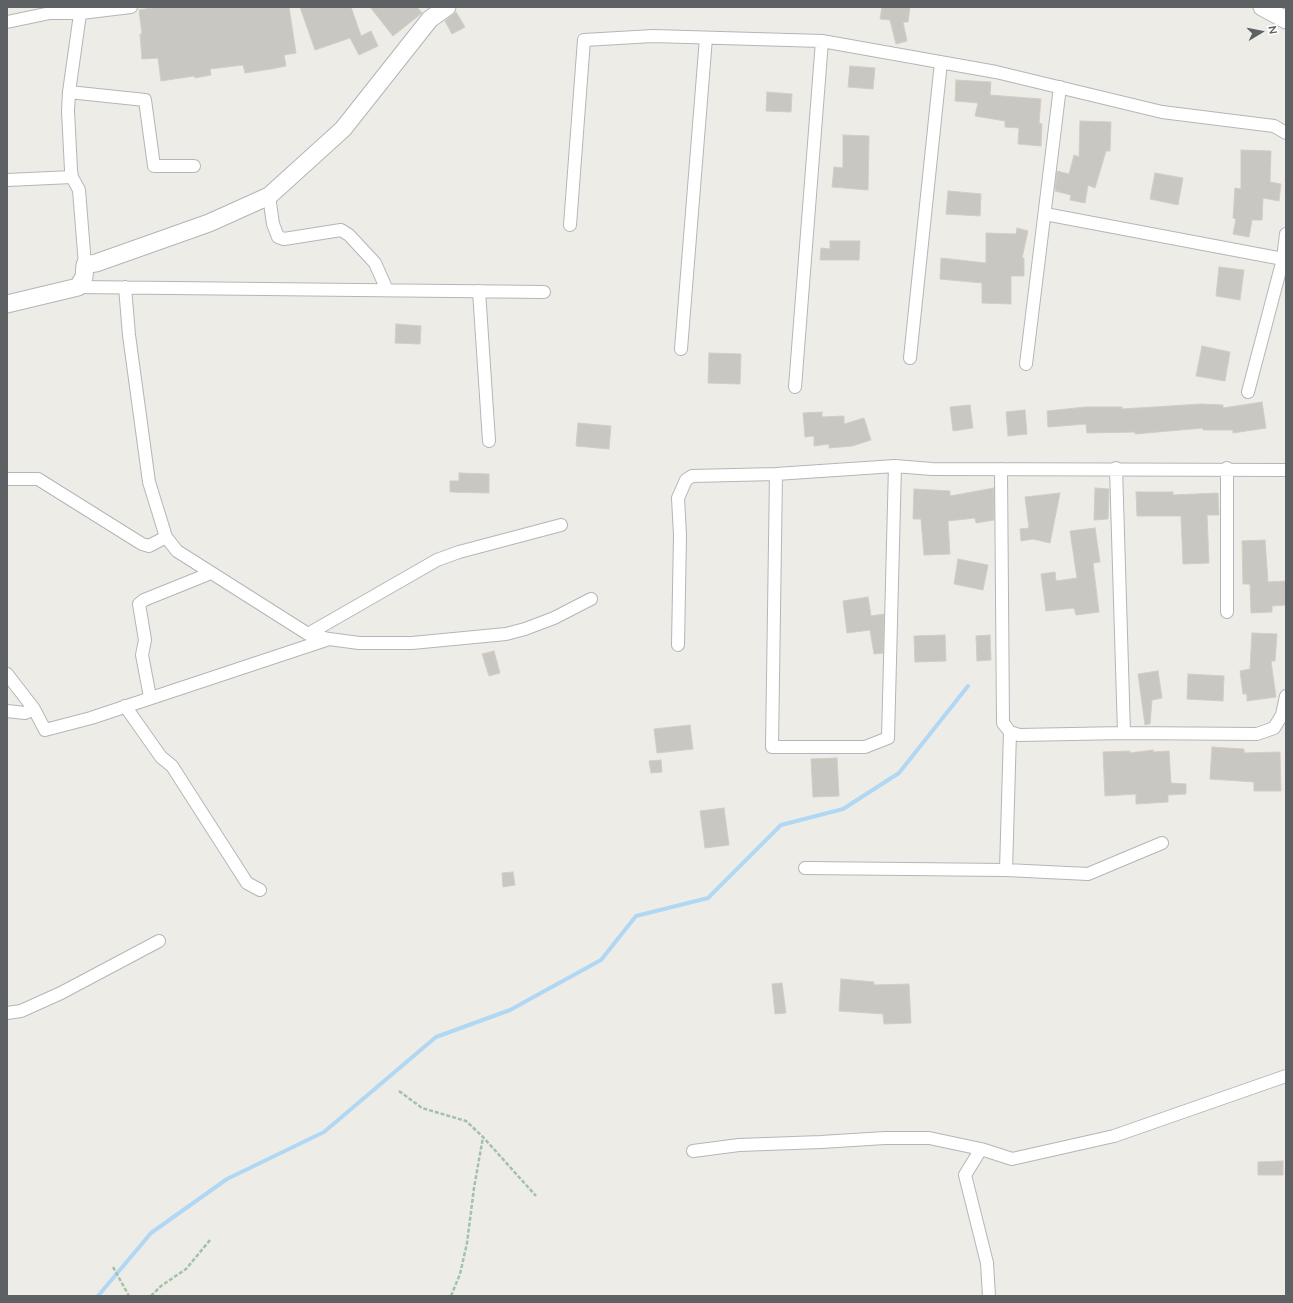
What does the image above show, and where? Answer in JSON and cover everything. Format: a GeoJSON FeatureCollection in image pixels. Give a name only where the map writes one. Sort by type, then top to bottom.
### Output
{"type":"FeatureCollection","features":[{"type":"Feature","properties":{"kind":"street"},"geometry":{"type":"LineString","coordinates":[[7,22],[50,13],[131,7]]}},
{"type":"Feature","properties":{"kind":"street"},"geometry":{"type":"LineString","coordinates":[[85,265],[96,263],[209,223],[269,196],[343,129],[430,19],[447,7]]}},
{"type":"Feature","properties":{"kind":"street"},"geometry":{"type":"LineString","coordinates":[[1262,7],[1286,20]]}},
{"type":"Feature","properties":{"kind":"street"},"geometry":{"type":"LineString","coordinates":[[78,287],[84,277],[85,265],[79,190],[72,177],[69,92],[81,10]]}},
{"type":"Feature","properties":{"kind":"street"},"geometry":{"type":"LineString","coordinates":[[570,225],[584,40],[653,36],[822,41],[996,72],[1162,112],[1274,126],[1286,133]]}},
{"type":"Feature","properties":{"kind":"street"},"geometry":{"type":"LineString","coordinates":[[681,349],[706,38]]}},
{"type":"Feature","properties":{"kind":"street"},"geometry":{"type":"LineString","coordinates":[[795,387],[822,41]]}},
{"type":"Feature","properties":{"kind":"street"},"geometry":{"type":"LineString","coordinates":[[910,358],[941,62]]}},
{"type":"Feature","properties":{"kind":"street"},"geometry":{"type":"LineString","coordinates":[[1026,364],[1060,87]]}},
{"type":"Feature","properties":{"kind":"street"},"geometry":{"type":"LineString","coordinates":[[69,92],[145,100],[154,166],[194,166]]}},
{"type":"Feature","properties":{"kind":"street"},"geometry":{"type":"LineString","coordinates":[[7,180],[72,177]]}},
{"type":"Feature","properties":{"kind":"street"},"geometry":{"type":"LineString","coordinates":[[269,196],[273,224],[278,237],[284,239],[341,230],[349,235],[374,263],[387,290]]}},
{"type":"Feature","properties":{"kind":"street"},"geometry":{"type":"LineString","coordinates":[[1044,214],[1283,259]]}},
{"type":"Feature","properties":{"kind":"street"},"geometry":{"type":"LineString","coordinates":[[1248,392],[1283,259],[1286,234]]}},
{"type":"Feature","properties":{"kind":"street"},"geometry":{"type":"LineString","coordinates":[[7,304],[78,287],[544,292]]}},
{"type":"Feature","properties":{"kind":"street"},"geometry":{"type":"LineString","coordinates":[[125,287],[129,335],[149,482],[166,537],[177,551],[211,574],[308,634],[329,639],[359,643],[412,643],[506,634],[525,629],[554,618],[591,599]]}},
{"type":"Feature","properties":{"kind":"street"},"geometry":{"type":"LineString","coordinates":[[479,292],[489,441]]}},
{"type":"Feature","properties":{"kind":"street"},"geometry":{"type":"LineString","coordinates":[[776,474],[772,747],[865,747],[888,738],[895,466]]}},
{"type":"Feature","properties":{"kind":"street"},"geometry":{"type":"LineString","coordinates":[[678,645],[680,535],[678,498],[686,480],[692,476],[776,474],[895,466],[1001,469],[1227,468],[1286,470]]}},
{"type":"Feature","properties":{"kind":"street"},"geometry":{"type":"LineString","coordinates":[[1116,468],[1124,733]]}},
{"type":"Feature","properties":{"kind":"street"},"geometry":{"type":"LineString","coordinates":[[1227,468],[1227,612]]}},
{"type":"Feature","properties":{"kind":"street"},"geometry":{"type":"LineString","coordinates":[[1001,469],[1003,723],[1010,732],[1018,735],[1124,733],[1257,734],[1274,728],[1282,715],[1286,696]]}},
{"type":"Feature","properties":{"kind":"street"},"geometry":{"type":"LineString","coordinates":[[7,479],[38,479],[142,544],[149,546],[166,537]]}},
{"type":"Feature","properties":{"kind":"street"},"geometry":{"type":"LineString","coordinates":[[308,634],[437,560],[459,552],[560,525]]}},
{"type":"Feature","properties":{"kind":"street"},"geometry":{"type":"LineString","coordinates":[[150,698],[142,655],[145,640],[139,604],[144,600],[211,574]]}},
{"type":"Feature","properties":{"kind":"street"},"geometry":{"type":"LineString","coordinates":[[7,674],[34,709],[45,730],[77,722],[329,639]]}},
{"type":"Feature","properties":{"kind":"street"},"geometry":{"type":"LineString","coordinates":[[124,706],[161,757],[172,766],[247,883],[260,890]]}},
{"type":"Feature","properties":{"kind":"street"},"geometry":{"type":"LineString","coordinates":[[7,711],[26,713],[34,709]]}},
{"type":"Feature","properties":{"kind":"street"},"geometry":{"type":"LineString","coordinates":[[1006,870],[1010,732]]}},
{"type":"Feature","properties":{"kind":"street"},"geometry":{"type":"LineString","coordinates":[[805,868],[1006,870],[1088,874],[1162,843]]}},
{"type":"Feature","properties":{"kind":"street"},"geometry":{"type":"LineString","coordinates":[[7,1013],[21,1011],[61,993],[159,941]]}},
{"type":"Feature","properties":{"kind":"street"},"geometry":{"type":"LineString","coordinates":[[693,1151],[739,1145],[885,1138],[929,1138],[981,1149],[1012,1159],[1114,1136],[1286,1076]]}},
{"type":"Feature","properties":{"kind":"street"},"geometry":{"type":"LineString","coordinates":[[981,1149],[965,1175],[987,1263],[989,1296]]}},
{"type":"Feature","properties":{"kind":"path"},"geometry":{"type":"LineString","coordinates":[[400,1091],[422,1108],[466,1121],[483,1137],[536,1196]]}},
{"type":"Feature","properties":{"kind":"path"},"geometry":{"type":"LineString","coordinates":[[451,1296],[460,1274],[467,1244],[474,1188],[483,1137]]}},
{"type":"Feature","properties":{"kind":"path"},"geometry":{"type":"LineString","coordinates":[[151,1296],[161,1286],[186,1269],[210,1240]]}},
{"type":"Feature","properties":{"kind":"path"},"geometry":{"type":"LineString","coordinates":[[113,1267],[129,1296]]}},
{"type":"Feature","properties":{"kind":"building"},"geometry":{"type":"Polygon","coordinates":[[[158,7],[289,7],[296,53],[284,55],[286,66],[245,73],[243,65],[210,69],[211,75],[161,81],[158,58],[142,59],[140,34],[142,34],[139,10],[158,7]]]}},
{"type":"Feature","properties":{"kind":"building"},"geometry":{"type":"Polygon","coordinates":[[[300,7],[351,7],[361,36],[371,31],[378,46],[359,55],[350,38],[315,50],[300,7]]]}},
{"type":"Feature","properties":{"kind":"building"},"geometry":{"type":"Polygon","coordinates":[[[370,7],[417,7],[422,13],[393,36],[370,7]]]}},
{"type":"Feature","properties":{"kind":"building"},"geometry":{"type":"Polygon","coordinates":[[[882,7],[910,7],[908,22],[903,22],[907,41],[896,44],[890,20],[880,19],[882,7]]]}},
{"type":"Feature","properties":{"kind":"building"},"geometry":{"type":"Polygon","coordinates":[[[456,12],[465,27],[452,34],[445,21],[456,12]]]}},
{"type":"Feature","properties":{"kind":"building"},"geometry":{"type":"Polygon","coordinates":[[[850,66],[875,68],[873,89],[848,87],[850,66]]]}},
{"type":"Feature","properties":{"kind":"building"},"geometry":{"type":"Polygon","coordinates":[[[956,80],[991,82],[990,95],[1041,99],[1039,123],[1042,124],[1041,146],[1018,144],[1019,128],[1005,127],[1005,121],[975,116],[978,103],[955,101],[956,80]]]}},
{"type":"Feature","properties":{"kind":"building"},"geometry":{"type":"Polygon","coordinates":[[[767,92],[792,94],[791,112],[766,111],[767,92]]]}},
{"type":"Feature","properties":{"kind":"building"},"geometry":{"type":"Polygon","coordinates":[[[1080,121],[1111,122],[1110,151],[1106,151],[1095,188],[1088,185],[1085,203],[1070,200],[1071,195],[1055,191],[1057,171],[1069,174],[1074,155],[1079,157],[1080,121]]]}},
{"type":"Feature","properties":{"kind":"building"},"geometry":{"type":"Polygon","coordinates":[[[843,135],[869,136],[868,190],[832,187],[834,167],[843,168],[843,135]]]}},
{"type":"Feature","properties":{"kind":"building"},"geometry":{"type":"Polygon","coordinates":[[[1241,150],[1271,151],[1270,182],[1281,184],[1279,201],[1263,198],[1262,220],[1252,220],[1249,237],[1233,234],[1236,219],[1233,218],[1235,188],[1241,189],[1241,150]]]}},
{"type":"Feature","properties":{"kind":"building"},"geometry":{"type":"Polygon","coordinates":[[[1155,173],[1183,178],[1178,205],[1150,199],[1155,173]]]}},
{"type":"Feature","properties":{"kind":"building"},"geometry":{"type":"Polygon","coordinates":[[[948,191],[981,194],[980,216],[946,214],[948,191]]]}},
{"type":"Feature","properties":{"kind":"building"},"geometry":{"type":"Polygon","coordinates":[[[1017,228],[1028,231],[1022,258],[1024,258],[1024,276],[1011,276],[1011,304],[982,303],[982,283],[940,279],[941,258],[986,263],[986,233],[1016,234],[1017,228]]]}},
{"type":"Feature","properties":{"kind":"building"},"geometry":{"type":"Polygon","coordinates":[[[830,241],[860,241],[859,260],[820,260],[821,248],[830,249],[830,241]]]}},
{"type":"Feature","properties":{"kind":"building"},"geometry":{"type":"Polygon","coordinates":[[[1219,267],[1244,270],[1240,300],[1216,296],[1219,267]]]}},
{"type":"Feature","properties":{"kind":"building"},"geometry":{"type":"Polygon","coordinates":[[[396,324],[421,326],[420,344],[395,343],[396,324]]]}},
{"type":"Feature","properties":{"kind":"building"},"geometry":{"type":"Polygon","coordinates":[[[1202,346],[1230,352],[1225,381],[1196,376],[1202,346]]]}},
{"type":"Feature","properties":{"kind":"building"},"geometry":{"type":"Polygon","coordinates":[[[709,353],[741,354],[740,384],[708,383],[709,353]]]}},
{"type":"Feature","properties":{"kind":"building"},"geometry":{"type":"Polygon","coordinates":[[[1262,402],[1266,428],[1233,433],[1233,430],[1203,430],[1203,428],[1135,434],[1135,432],[1087,433],[1086,424],[1048,427],[1047,411],[1086,407],[1122,407],[1122,409],[1201,404],[1223,405],[1223,408],[1262,402]]]}},
{"type":"Feature","properties":{"kind":"building"},"geometry":{"type":"Polygon","coordinates":[[[970,405],[973,428],[953,431],[950,407],[970,405]]]}},
{"type":"Feature","properties":{"kind":"building"},"geometry":{"type":"Polygon","coordinates":[[[1025,410],[1027,434],[1008,436],[1006,412],[1025,410]]]}},
{"type":"Feature","properties":{"kind":"building"},"geometry":{"type":"Polygon","coordinates":[[[822,412],[822,417],[844,416],[844,424],[864,418],[871,440],[852,446],[829,448],[829,444],[814,446],[814,436],[805,437],[803,413],[822,412]]]}},
{"type":"Feature","properties":{"kind":"building"},"geometry":{"type":"Polygon","coordinates":[[[578,423],[611,426],[609,449],[576,446],[578,423]]]}},
{"type":"Feature","properties":{"kind":"building"},"geometry":{"type":"Polygon","coordinates":[[[459,473],[489,474],[489,493],[450,492],[450,481],[459,481],[459,473]]]}},
{"type":"Feature","properties":{"kind":"building"},"geometry":{"type":"Polygon","coordinates":[[[994,488],[994,520],[976,523],[975,518],[948,521],[950,554],[924,555],[921,519],[913,519],[914,489],[950,491],[950,496],[994,488]]]}},
{"type":"Feature","properties":{"kind":"building"},"geometry":{"type":"Polygon","coordinates":[[[1095,488],[1109,489],[1108,519],[1094,520],[1095,488]]]}},
{"type":"Feature","properties":{"kind":"building"},"geometry":{"type":"Polygon","coordinates":[[[1136,492],[1173,492],[1173,495],[1218,493],[1219,515],[1207,515],[1209,563],[1183,564],[1181,516],[1137,516],[1136,492]]]}},
{"type":"Feature","properties":{"kind":"building"},"geometry":{"type":"Polygon","coordinates":[[[1060,493],[1050,543],[1033,539],[1021,541],[1020,529],[1029,528],[1025,497],[1060,493]]]}},
{"type":"Feature","properties":{"kind":"building"},"geometry":{"type":"Polygon","coordinates":[[[1095,528],[1100,562],[1093,563],[1099,612],[1076,615],[1074,608],[1046,611],[1041,574],[1055,572],[1056,581],[1077,578],[1070,531],[1095,528]]]}},
{"type":"Feature","properties":{"kind":"building"},"geometry":{"type":"Polygon","coordinates":[[[1265,540],[1268,582],[1286,581],[1286,605],[1272,606],[1272,612],[1251,613],[1250,584],[1243,584],[1242,541],[1265,540]]]}},
{"type":"Feature","properties":{"kind":"building"},"geometry":{"type":"Polygon","coordinates":[[[958,559],[988,565],[983,590],[954,584],[958,559]]]}},
{"type":"Feature","properties":{"kind":"building"},"geometry":{"type":"Polygon","coordinates":[[[868,597],[871,616],[884,614],[883,653],[874,654],[870,630],[847,633],[843,601],[868,597]]]}},
{"type":"Feature","properties":{"kind":"building"},"geometry":{"type":"Polygon","coordinates":[[[1252,633],[1277,634],[1275,661],[1271,661],[1276,697],[1247,701],[1247,694],[1243,694],[1240,671],[1250,669],[1252,633]]]}},
{"type":"Feature","properties":{"kind":"building"},"geometry":{"type":"Polygon","coordinates":[[[945,635],[946,661],[915,662],[914,636],[945,635]]]}},
{"type":"Feature","properties":{"kind":"building"},"geometry":{"type":"Polygon","coordinates":[[[990,635],[991,660],[977,661],[976,636],[990,635]]]}},
{"type":"Feature","properties":{"kind":"building"},"geometry":{"type":"Polygon","coordinates":[[[494,651],[500,673],[489,676],[482,654],[494,651]]]}},
{"type":"Feature","properties":{"kind":"building"},"geometry":{"type":"Polygon","coordinates":[[[1158,671],[1162,698],[1152,700],[1150,724],[1145,725],[1138,674],[1158,671]]]}},
{"type":"Feature","properties":{"kind":"building"},"geometry":{"type":"Polygon","coordinates":[[[1188,674],[1224,676],[1223,701],[1187,699],[1188,674]]]}},
{"type":"Feature","properties":{"kind":"building"},"geometry":{"type":"Polygon","coordinates":[[[690,725],[693,749],[657,753],[654,729],[690,725]]]}},
{"type":"Feature","properties":{"kind":"building"},"geometry":{"type":"Polygon","coordinates":[[[1212,747],[1244,749],[1244,753],[1280,752],[1281,791],[1254,791],[1254,782],[1210,779],[1212,747]]]}},
{"type":"Feature","properties":{"kind":"building"},"geometry":{"type":"Polygon","coordinates":[[[1153,750],[1153,752],[1169,751],[1171,783],[1186,784],[1186,794],[1168,795],[1168,802],[1136,804],[1136,794],[1105,796],[1103,752],[1130,751],[1130,753],[1153,750]]]}},
{"type":"Feature","properties":{"kind":"building"},"geometry":{"type":"Polygon","coordinates":[[[837,758],[839,796],[813,797],[811,759],[837,758]]]}},
{"type":"Feature","properties":{"kind":"building"},"geometry":{"type":"Polygon","coordinates":[[[661,760],[662,772],[651,773],[649,761],[661,760]]]}},
{"type":"Feature","properties":{"kind":"building"},"geometry":{"type":"Polygon","coordinates":[[[724,808],[729,845],[705,848],[700,811],[724,808]]]}},
{"type":"Feature","properties":{"kind":"building"},"geometry":{"type":"Polygon","coordinates":[[[513,872],[515,885],[503,887],[502,873],[513,872]]]}},
{"type":"Feature","properties":{"kind":"building"},"geometry":{"type":"Polygon","coordinates":[[[841,979],[874,982],[874,985],[909,984],[911,1023],[884,1024],[883,1014],[839,1011],[841,979]]]}},
{"type":"Feature","properties":{"kind":"building"},"geometry":{"type":"Polygon","coordinates":[[[782,983],[786,1013],[775,1014],[772,984],[782,983]]]}},
{"type":"Feature","properties":{"kind":"building"},"geometry":{"type":"Polygon","coordinates":[[[1283,1161],[1283,1175],[1258,1175],[1258,1162],[1283,1161]]]}},
{"type":"Feature","properties":{"kind":"waterway"},"geometry":{"type":"LineString","coordinates":[[98,1296],[151,1233],[227,1179],[324,1132],[436,1037],[510,1010],[601,960],[636,916],[708,898],[781,825],[843,809],[899,773],[968,686]]}}]}
